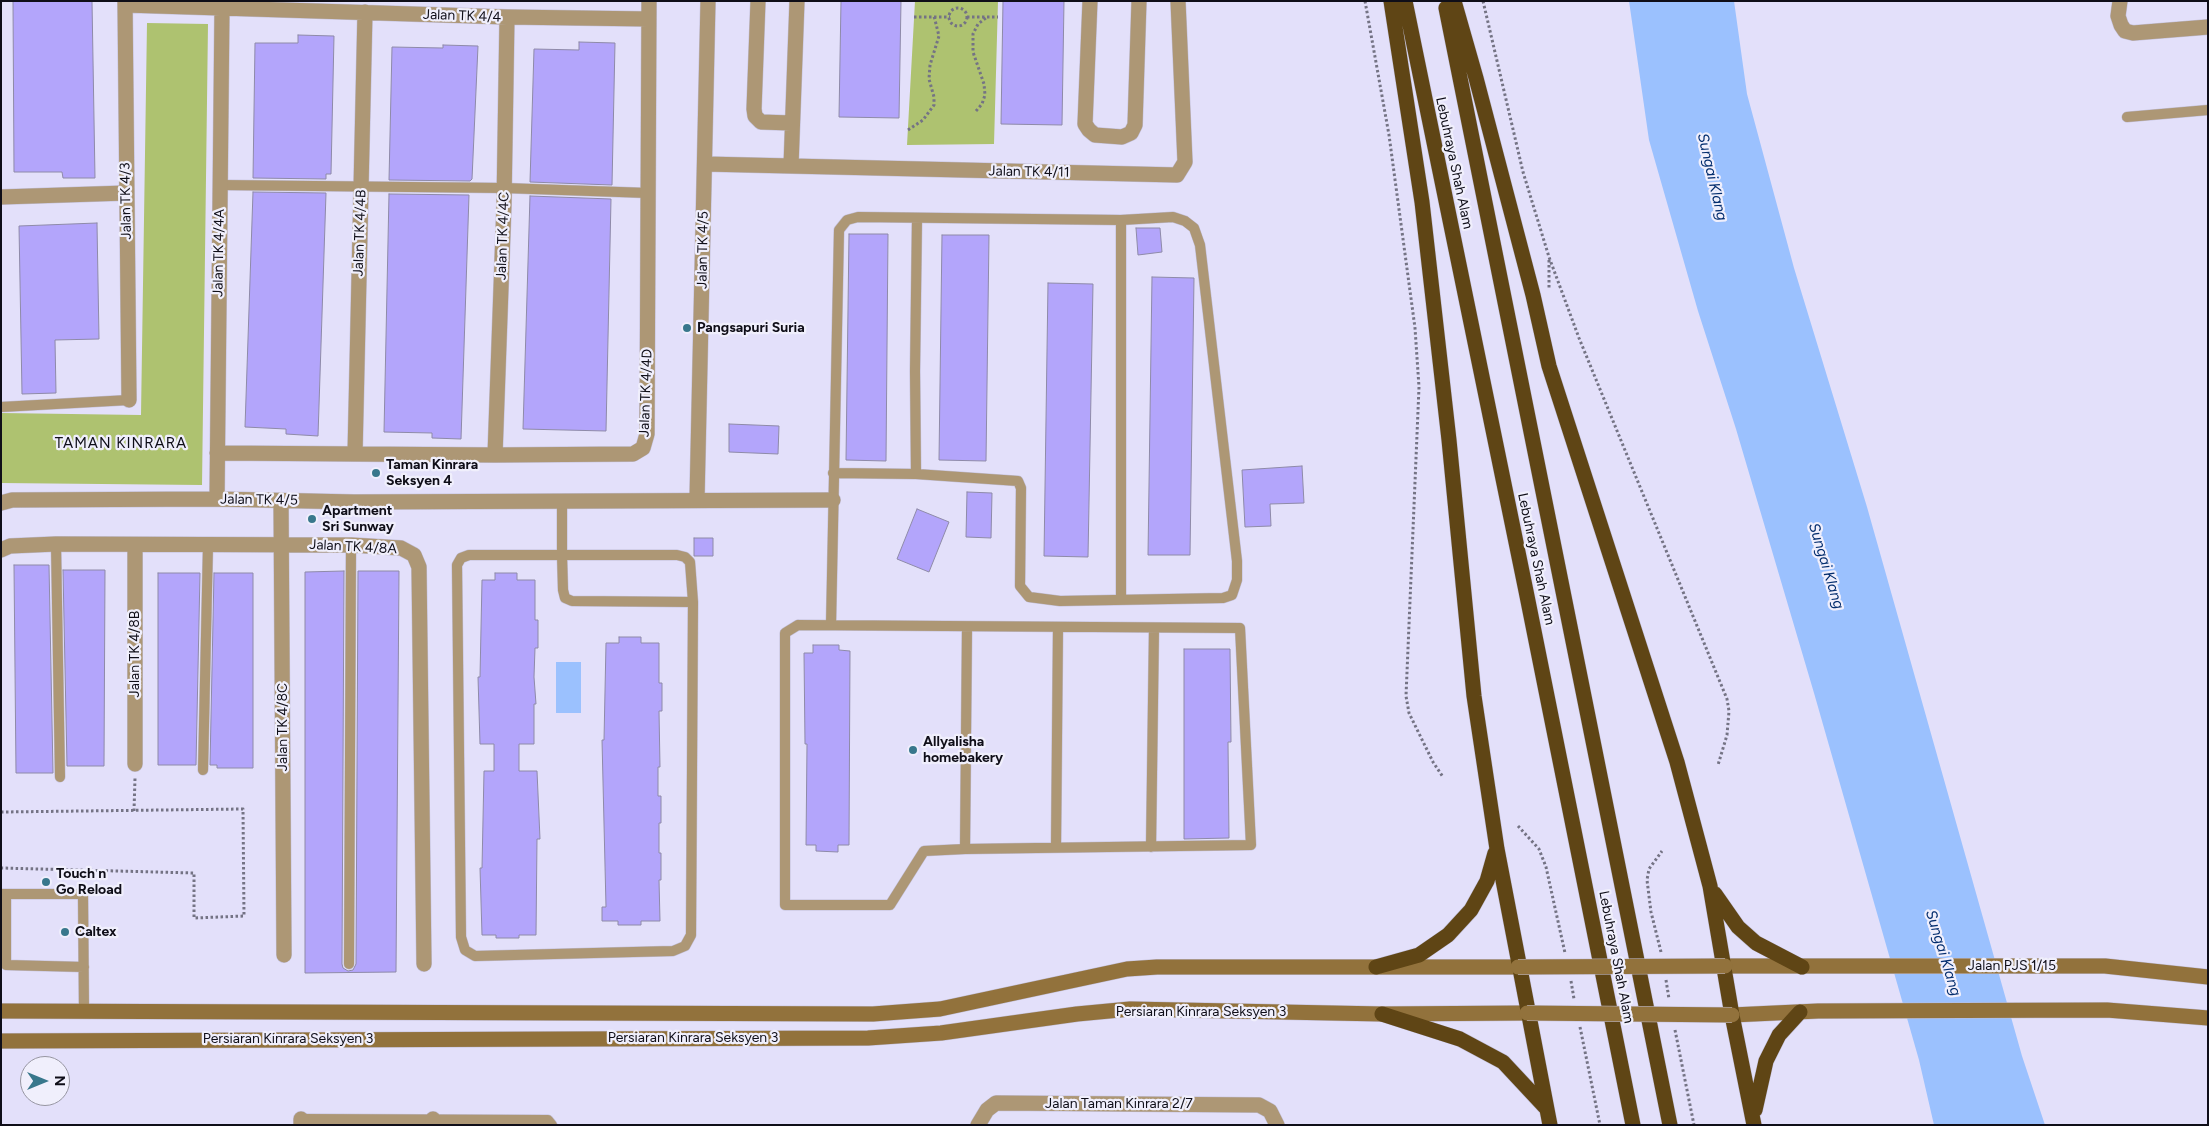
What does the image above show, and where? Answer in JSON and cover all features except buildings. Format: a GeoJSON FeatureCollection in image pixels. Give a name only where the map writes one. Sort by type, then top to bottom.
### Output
{"type":"FeatureCollection","features":[{"type":"Feature","properties":{"kind":"highway"},"geometry":{"type":"LineString","coordinates":[[1392,1],[1422,202],[1449,440],[1474,696],[1496,849],[1550,1125]]}},
{"type":"Feature","properties":{"kind":"highway","name":"Lebuhraya Shah Alam"},"geometry":{"type":"LineString","coordinates":[[1404,1],[1522,571],[1633,1125]]}},
{"type":"Feature","properties":{"kind":"highway","name":"Lebuhraya Shah Alam"},"geometry":{"type":"LineString","coordinates":[[1445,1],[1670,1125]]}},
{"type":"Feature","properties":{"kind":"highway"},"geometry":{"type":"LineString","coordinates":[[1454,1],[1531,286],[1549,366],[1677,762],[1710,886],[1732,1015],[1754,1122]]}},
{"type":"Feature","properties":{"kind":"highway"},"geometry":{"type":"LineString","coordinates":[[1376,967],[1420,955],[1448,935],[1471,910],[1487,881],[1496,849]]}},
{"type":"Feature","properties":{"kind":"highway"},"geometry":{"type":"LineString","coordinates":[[1710,886],[1738,927],[1756,943],[1808,967]]}},
{"type":"Feature","properties":{"kind":"highway"},"geometry":{"type":"LineString","coordinates":[[1754,1122],[1758,1088],[1766,1061],[1779,1035],[1800,1012]]}},
{"type":"Feature","properties":{"kind":"highway"},"geometry":{"type":"LineString","coordinates":[[1382,1014],[1460,1039],[1503,1062],[1545,1107]]}},
{"type":"Feature","properties":{"kind":"main road","name":"Jalan PJS 1/15"},"geometry":{"type":"LineString","coordinates":[[1376,967],[2104,966],[2208,977]]}},
{"type":"Feature","properties":{"kind":"main road","name":"Persiaran Kinrara Seksyen 3"},"geometry":{"type":"LineString","coordinates":[[1,1011],[873,1014],[940,1009],[1127,969],[1157,967],[1376,967]]}},
{"type":"Feature","properties":{"kind":"main road","name":"Persiaran Kinrara Seksyen 3"},"geometry":{"type":"LineString","coordinates":[[1,1041],[868,1038],[941,1033],[1077,1014],[1130,1009],[1382,1014],[1732,1015]]}},
{"type":"Feature","properties":{"kind":"main road"},"geometry":{"type":"LineString","coordinates":[[1732,1015],[1818,1011],[2107,1010],[2208,1018]]}},
{"type":"Feature","properties":{"kind":"main road"},"geometry":{"type":"LineString","coordinates":[[1,1032],[97,1040]]}},
{"type":"Feature","properties":{"kind":"street","name":"Jalan TK 4/4D"},"geometry":{"type":"LineString","coordinates":[[217,453],[633,454],[643,448],[648,434],[649,1]]}},
{"type":"Feature","properties":{"kind":"street","name":"Jalan TK 4/5"},"geometry":{"type":"LineString","coordinates":[[697,500],[708,1]]}},
{"type":"Feature","properties":{"kind":"street"},"geometry":{"type":"LineString","coordinates":[[758,1],[755,116],[761,122],[791,123]]}},
{"type":"Feature","properties":{"kind":"street"},"geometry":{"type":"LineString","coordinates":[[791,166],[791,123],[797,1]]}},
{"type":"Feature","properties":{"kind":"street"},"geometry":{"type":"LineString","coordinates":[[1090,1],[1085,124],[1088,130],[1095,135],[1122,137],[1131,133],[1135,125],[1139,1]]}},
{"type":"Feature","properties":{"kind":"street","name":"Jalan TK 4/11"},"geometry":{"type":"LineString","coordinates":[[705,164],[1177,174],[1185,162],[1178,1]]}},
{"type":"Feature","properties":{"kind":"street"},"geometry":{"type":"LineString","coordinates":[[2120,1],[2118,16],[2125,31],[2133,33],[2208,27]]}},
{"type":"Feature","properties":{"kind":"street","name":"Jalan TK 4/4"},"geometry":{"type":"LineString","coordinates":[[125,3],[365,12],[385,7],[507,17],[649,19]]}},
{"type":"Feature","properties":{"kind":"street","name":"Jalan TK 4/3"},"geometry":{"type":"LineString","coordinates":[[125,3],[129,400]]}},
{"type":"Feature","properties":{"kind":"street","name":"Jalan TK 4/4A"},"geometry":{"type":"LineString","coordinates":[[217,499],[222,8]]}},
{"type":"Feature","properties":{"kind":"street","name":"Jalan TK 4/4B"},"geometry":{"type":"LineString","coordinates":[[355,454],[365,12]]}},
{"type":"Feature","properties":{"kind":"street","name":"Jalan TK 4/4C"},"geometry":{"type":"LineString","coordinates":[[495,455],[504,188],[507,17]]}},
{"type":"Feature","properties":{"kind":"street"},"geometry":{"type":"LineString","coordinates":[[1,196],[126,194]]}},
{"type":"Feature","properties":{"kind":"street","name":"Jalan TK 4/5"},"geometry":{"type":"LineString","coordinates":[[1,503],[12,500],[217,499],[354,502],[833,500]]}},
{"type":"Feature","properties":{"kind":"street","name":"Jalan TK 4/8C"},"geometry":{"type":"LineString","coordinates":[[281,500],[284,955]]}},
{"type":"Feature","properties":{"kind":"street","name":"Jalan TK 4/8A"},"geometry":{"type":"LineString","coordinates":[[1,550],[10,546],[56,544],[281,544],[401,548],[414,555],[419,568],[424,964]]}},
{"type":"Feature","properties":{"kind":"street","name":"Jalan TK 4/8B"},"geometry":{"type":"LineString","coordinates":[[135,544],[135,764]]}},
{"type":"Feature","properties":{"kind":"street","name":"Jalan Taman Kinrara 2/7"},"geometry":{"type":"LineString","coordinates":[[978,1125],[987,1110],[996,1103],[1260,1105],[1270,1111],[1277,1125]]}},
{"type":"Feature","properties":{"kind":"lane"},"geometry":{"type":"LineString","coordinates":[[2127,117],[2208,110]]}},
{"type":"Feature","properties":{"kind":"lane"},"geometry":{"type":"LineString","coordinates":[[219,184],[504,188],[648,193]]}},
{"type":"Feature","properties":{"kind":"lane"},"geometry":{"type":"LineString","coordinates":[[831,625],[833,472],[840,230],[847,220],[858,217],[1121,220],[1173,217],[1185,221],[1194,228],[1200,245],[1237,561],[1238,580],[1232,595],[1224,598],[1060,601],[1029,597],[1020,586],[1021,488],[1018,480],[916,474],[833,472]]}},
{"type":"Feature","properties":{"kind":"lane"},"geometry":{"type":"LineString","coordinates":[[916,474],[917,218]]}},
{"type":"Feature","properties":{"kind":"lane"},"geometry":{"type":"LineString","coordinates":[[1121,220],[1121,599]]}},
{"type":"Feature","properties":{"kind":"lane"},"geometry":{"type":"LineString","coordinates":[[1,408],[129,400]]}},
{"type":"Feature","properties":{"kind":"lane"},"geometry":{"type":"LineString","coordinates":[[562,500],[563,590],[565,598],[572,601],[693,602]]}},
{"type":"Feature","properties":{"kind":"lane"},"geometry":{"type":"LineString","coordinates":[[56,544],[60,777]]}},
{"type":"Feature","properties":{"kind":"lane"},"geometry":{"type":"LineString","coordinates":[[203,770],[208,544]]}},
{"type":"Feature","properties":{"kind":"lane"},"geometry":{"type":"LineString","coordinates":[[349,964],[351,545]]}},
{"type":"Feature","properties":{"kind":"lane"},"geometry":{"type":"LineString","coordinates":[[469,555],[562,555],[677,555],[685,557],[690,562],[693,602],[690,935],[685,946],[673,952],[475,956],[465,950],[461,937],[458,565],[461,558],[469,555]]}},
{"type":"Feature","properties":{"kind":"lane"},"geometry":{"type":"LineString","coordinates":[[798,625],[831,625],[1240,628],[1251,845],[965,848],[924,851],[890,905],[785,905],[785,633],[798,625]]}},
{"type":"Feature","properties":{"kind":"lane"},"geometry":{"type":"LineString","coordinates":[[965,848],[967,626]]}},
{"type":"Feature","properties":{"kind":"lane"},"geometry":{"type":"LineString","coordinates":[[1056,847],[1058,627]]}},
{"type":"Feature","properties":{"kind":"lane"},"geometry":{"type":"LineString","coordinates":[[1151,847],[1154,628]]}},
{"type":"Feature","properties":{"kind":"lane"},"geometry":{"type":"LineString","coordinates":[[84,967],[6,965],[4,894],[83,894],[84,967],[84,1011]]}},
{"type":"Feature","properties":{"kind":"lane"},"geometry":{"type":"LineString","coordinates":[[301,1122],[548,1120],[552,1125]]}},
{"type":"Feature","properties":{"kind":"path"},"geometry":{"type":"LineString","coordinates":[[1365,1],[1389,135],[1415,328],[1419,387],[1406,696],[1409,713],[1443,776]]}},
{"type":"Feature","properties":{"kind":"path"},"geometry":{"type":"LineString","coordinates":[[1483,1],[1523,172],[1549,257],[1579,338],[1727,699],[1729,711],[1727,735],[1718,765]]}},
{"type":"Feature","properties":{"kind":"path"},"geometry":{"type":"LineString","coordinates":[[959,8],[966,11],[967,17],[965,24],[959,26],[951,23],[952,11],[959,8]]}},
{"type":"Feature","properties":{"kind":"path"},"geometry":{"type":"LineString","coordinates":[[908,130],[923,120],[934,104],[929,79],[930,65],[939,36],[934,16]]}},
{"type":"Feature","properties":{"kind":"path"},"geometry":{"type":"LineString","coordinates":[[914,17],[950,17]]}},
{"type":"Feature","properties":{"kind":"path"},"geometry":{"type":"LineString","coordinates":[[967,17],[998,17]]}},
{"type":"Feature","properties":{"kind":"path"},"geometry":{"type":"LineString","coordinates":[[976,111],[985,94],[981,72],[973,52],[973,34],[978,24],[986,18]]}},
{"type":"Feature","properties":{"kind":"path"},"geometry":{"type":"LineString","coordinates":[[134,811],[135,764]]}},
{"type":"Feature","properties":{"kind":"path"},"geometry":{"type":"LineString","coordinates":[[1,812],[243,809],[244,916],[194,918],[194,873],[1,868]]}},
{"type":"Feature","properties":{"kind":"path"},"geometry":{"type":"LineString","coordinates":[[1661,953],[1651,912],[1647,880],[1649,869],[1662,851]]}},
{"type":"Feature","properties":{"kind":"path"},"geometry":{"type":"LineString","coordinates":[[1664,972],[1671,1008]]}},
{"type":"Feature","properties":{"kind":"path"},"geometry":{"type":"LineString","coordinates":[[1675,1027],[1694,1125]]}},
{"type":"Feature","properties":{"kind":"green space"},"geometry":{"type":"Polygon","coordinates":[[[915,1],[998,1],[994,144],[907,145],[915,1]]]}},
{"type":"Feature","properties":{"kind":"green space"},"geometry":{"type":"Polygon","coordinates":[[[147,23],[208,24],[202,485],[1,483],[1,413],[141,415],[147,23]]]}},
{"type":"Feature","properties":{"kind":"water","name":"Sungai Klang"},"geometry":{"type":"Polygon","coordinates":[[[1629,1],[1734,1],[1747,94],[1794,268],[1867,507],[2022,1056],[2045,1125],[1934,1125],[1919,1060],[1814,693],[1736,429],[1698,311],[1649,140],[1629,1]]]}},
{"type":"Feature","properties":{"kind":"water"},"geometry":{"type":"Polygon","coordinates":[[[556,662],[581,662],[581,713],[556,713],[556,662]]]}},
{"type":"Feature","properties":{"kind":"place","name":"Pangsapuri Suria"},"geometry":{"type":"Point","coordinates":[687,328]}},
{"type":"Feature","properties":{"kind":"place","name":"Taman Kinrara Seksyen 4"},"geometry":{"type":"Point","coordinates":[376,473]}},
{"type":"Feature","properties":{"kind":"place","name":"Apartment Sri Sunway"},"geometry":{"type":"Point","coordinates":[312,519]}},
{"type":"Feature","properties":{"kind":"place","name":"Allyalisha homebakery"},"geometry":{"type":"Point","coordinates":[913,750]}},
{"type":"Feature","properties":{"kind":"place","name":"Touch n Go Reload"},"geometry":{"type":"Point","coordinates":[46,882]}},
{"type":"Feature","properties":{"kind":"place","name":"Caltex"},"geometry":{"type":"Point","coordinates":[65,932]}},
{"type":"Feature","properties":{"kind":"district","name":"TAMAN KINRARA"},"geometry":{"type":"Point","coordinates":[121,444]}}]}
